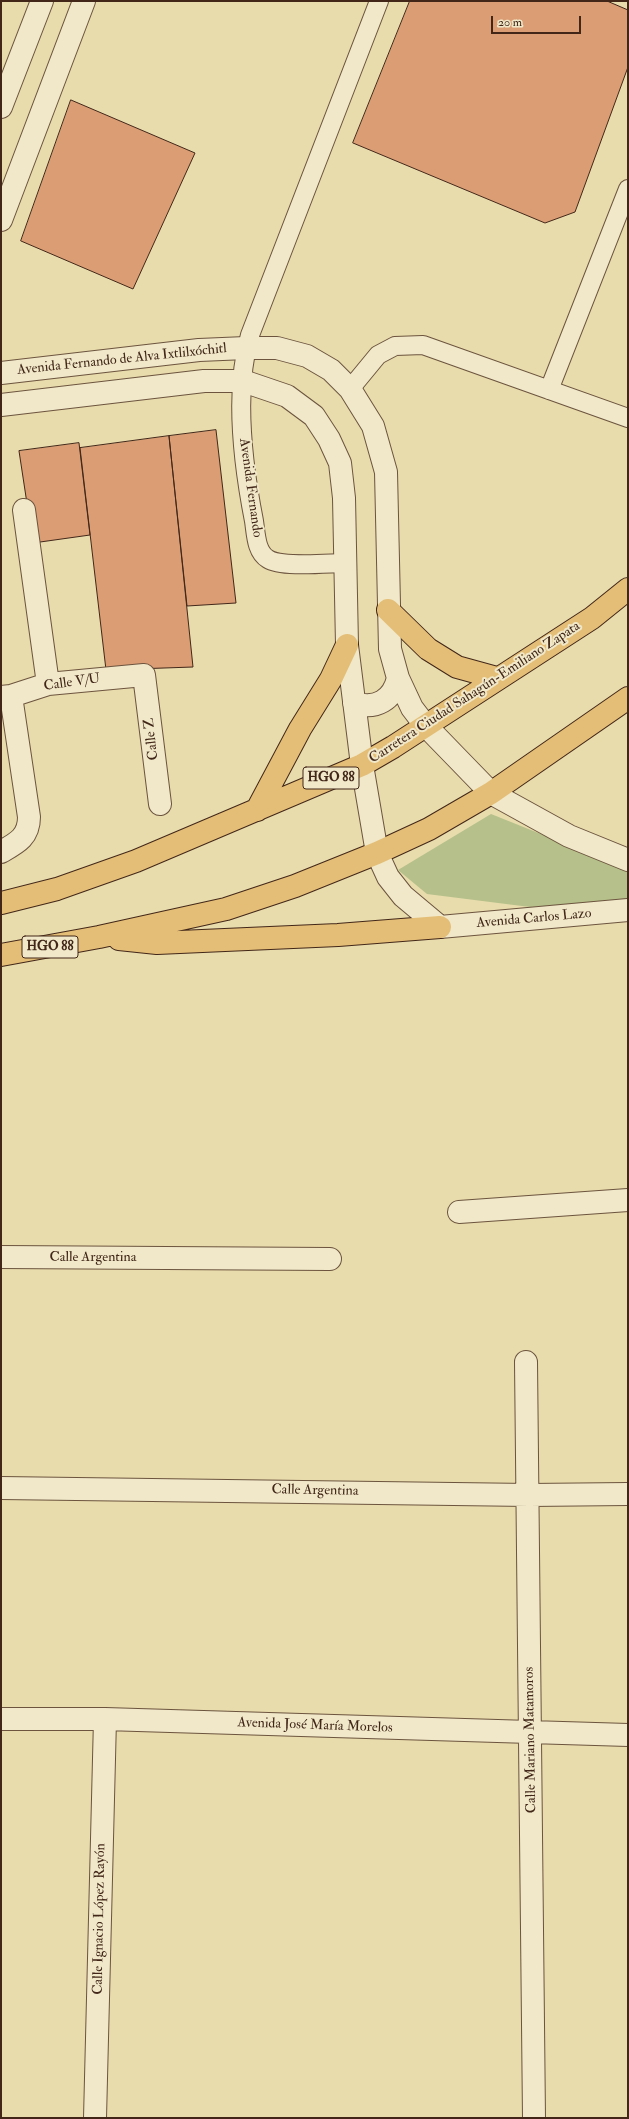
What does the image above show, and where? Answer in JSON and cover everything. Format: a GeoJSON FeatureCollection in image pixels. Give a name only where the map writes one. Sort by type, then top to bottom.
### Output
{"type":"FeatureCollection","features":[{"type":"Feature","properties":{"kind":"main road","name":"Carretera Ciudad Sahagún-Emiliano Zapata"},"geometry":{"type":"LineString","coordinates":[[1,903],[57,889],[136,861],[362,765],[592,618],[628,589]]}},
{"type":"Feature","properties":{"kind":"main road"},"geometry":{"type":"LineString","coordinates":[[388,610],[428,649],[457,668],[497,678]]}},
{"type":"Feature","properties":{"kind":"main road"},"geometry":{"type":"LineString","coordinates":[[257,810],[300,729],[331,678],[347,645]]}},
{"type":"Feature","properties":{"kind":"main road","name":"HGO 88"},"geometry":{"type":"LineString","coordinates":[[1,954],[31,951],[226,909],[295,886],[377,853],[429,828],[491,793],[628,698]]}},
{"type":"Feature","properties":{"kind":"main road"},"geometry":{"type":"LineString","coordinates":[[100,937],[157,943],[338,935],[440,927]]}},
{"type":"Feature","properties":{"kind":"street"},"geometry":{"type":"LineString","coordinates":[[1,107],[42,1]]}},
{"type":"Feature","properties":{"kind":"street"},"geometry":{"type":"LineString","coordinates":[[3,203],[77,7]]}},
{"type":"Feature","properties":{"kind":"street","name":"Avenida Fernando de Alva Ixtlilxóchitl"},"geometry":{"type":"LineString","coordinates":[[1,373],[199,350],[246,348],[277,348],[307,356],[331,370],[350,389],[374,426],[386,472],[390,649],[398,678],[412,708],[425,725],[491,793],[569,836],[628,860]]}},
{"type":"Feature","properties":{"kind":"street"},"geometry":{"type":"LineString","coordinates":[[1,404],[204,381],[243,381],[287,396],[314,416],[329,439],[340,463],[344,498],[347,645],[362,765],[377,853],[388,877],[403,896],[440,927]]}},
{"type":"Feature","properties":{"kind":"street"},"geometry":{"type":"LineString","coordinates":[[24,510],[48,684]]}},
{"type":"Feature","properties":{"kind":"street","name":"Calle V/U"},"geometry":{"type":"LineString","coordinates":[[6,697],[48,684],[144,675]]}},
{"type":"Feature","properties":{"kind":"street","name":"Calle Z"},"geometry":{"type":"LineString","coordinates":[[144,675],[160,804]]}},
{"type":"Feature","properties":{"kind":"street"},"geometry":{"type":"LineString","coordinates":[[354,703],[370,706],[379,704],[393,692],[398,678]]}},
{"type":"Feature","properties":{"kind":"street"},"geometry":{"type":"LineString","coordinates":[[1,852],[21,840],[29,828],[30,817],[6,697]]}},
{"type":"Feature","properties":{"kind":"street","name":"Avenida Carlos Lazo"},"geometry":{"type":"LineString","coordinates":[[440,927],[628,910]]}},
{"type":"Feature","properties":{"kind":"street"},"geometry":{"type":"LineString","coordinates":[[459,1212],[628,1200]]}},
{"type":"Feature","properties":{"kind":"street","name":"Calle Argentina"},"geometry":{"type":"LineString","coordinates":[[1,1257],[330,1259]]}},
{"type":"Feature","properties":{"kind":"street","name":"Calle Mariano Matamoros"},"geometry":{"type":"LineString","coordinates":[[526,1362],[529,1495],[534,2118]]}},
{"type":"Feature","properties":{"kind":"street","name":"Calle Argentina"},"geometry":{"type":"LineString","coordinates":[[1,1488],[529,1495],[628,1494]]}},
{"type":"Feature","properties":{"kind":"street","name":"Avenida José María Morelos"},"geometry":{"type":"LineString","coordinates":[[1,1719],[104,1719],[628,1735]]}},
{"type":"Feature","properties":{"kind":"street","name":"Calle Ignacio López Rayón"},"geometry":{"type":"LineString","coordinates":[[95,2118],[104,1719]]}},
{"type":"Feature","properties":{"kind":"lane","name":"Avenida Fernando"},"geometry":{"type":"LineString","coordinates":[[346,563],[283,564],[268,559],[260,551],[248,491],[242,434],[243,381],[246,348],[379,1]]}},
{"type":"Feature","properties":{"kind":"lane"},"geometry":{"type":"LineString","coordinates":[[548,390],[628,189]]}},
{"type":"Feature","properties":{"kind":"lane"},"geometry":{"type":"LineString","coordinates":[[350,389],[378,355],[396,346],[423,345],[628,418]]}},
{"type":"Feature","properties":{"kind":"green space"},"geometry":{"type":"Polygon","coordinates":[[[491,814],[628,869],[628,901],[530,907],[427,894],[398,870],[491,814]]]}},
{"type":"Feature","properties":{"kind":"building"},"geometry":{"type":"Polygon","coordinates":[[[410,1],[607,1],[628,10],[628,67],[575,212],[545,223],[353,143],[410,1]]]}},
{"type":"Feature","properties":{"kind":"building"},"geometry":{"type":"Polygon","coordinates":[[[71,100],[195,153],[133,289],[21,241],[71,100]]]}},
{"type":"Feature","properties":{"kind":"building"},"geometry":{"type":"Polygon","coordinates":[[[216,430],[236,603],[187,606],[169,436],[216,430]]]}},
{"type":"Feature","properties":{"kind":"building"},"geometry":{"type":"Polygon","coordinates":[[[169,436],[193,667],[106,670],[80,448],[169,436]]]}},
{"type":"Feature","properties":{"kind":"building"},"geometry":{"type":"Polygon","coordinates":[[[79,443],[90,535],[33,543],[19,451],[79,443]]]}}]}
